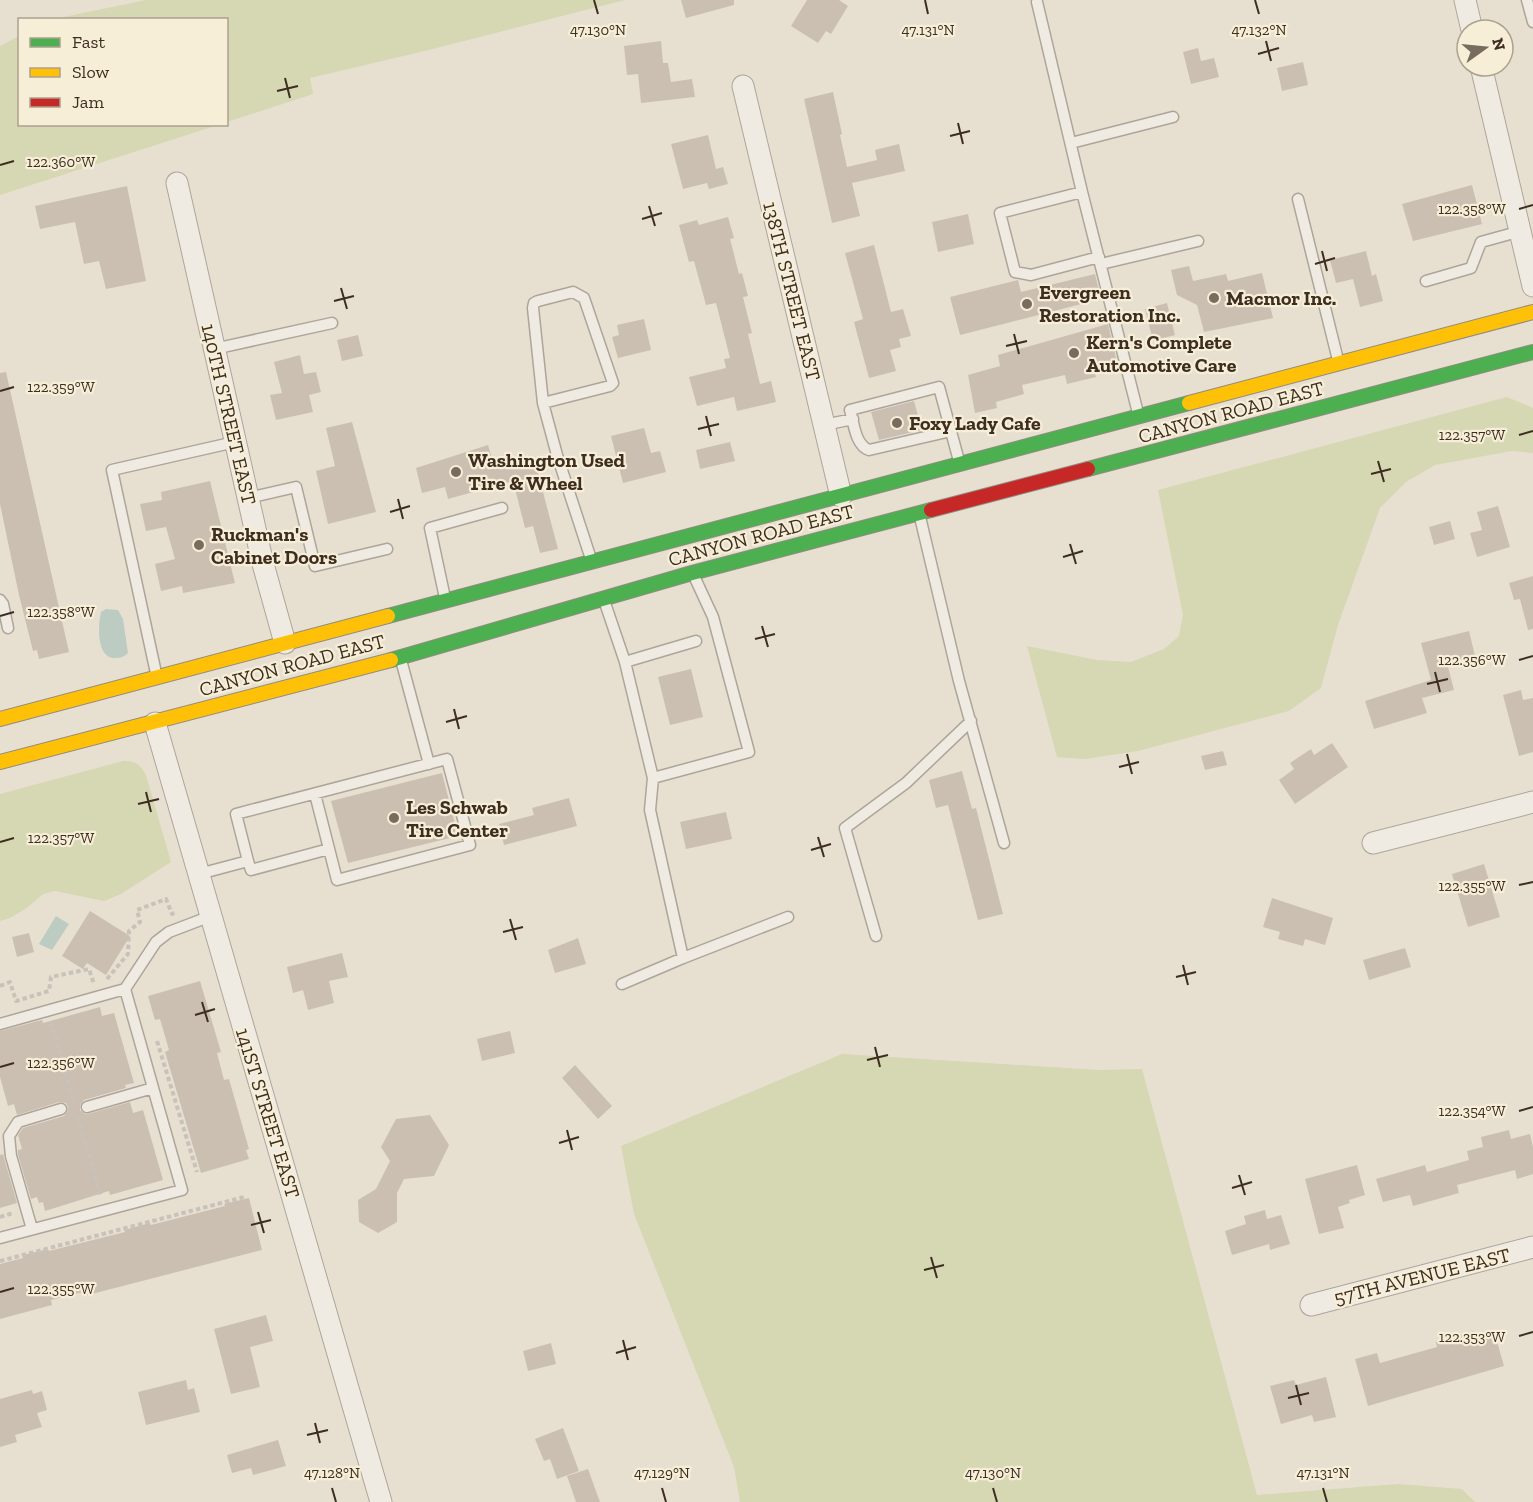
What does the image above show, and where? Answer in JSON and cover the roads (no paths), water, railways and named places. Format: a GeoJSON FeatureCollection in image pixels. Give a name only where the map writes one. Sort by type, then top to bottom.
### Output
{"type":"FeatureCollection","features":[{"type":"Feature","properties":{"kind":"main road","name":"CANYON ROAD EAST"},"geometry":{"type":"LineString","coordinates":[[0,719],[592,562],[840,502],[959,464],[1533,312]]}},
{"type":"Feature","properties":{"kind":"main road","name":"CANYON ROAD EAST"},"geometry":{"type":"LineString","coordinates":[[0,762],[156,714],[400,656],[692,573],[1533,352]]}},
{"type":"Feature","properties":{"kind":"main road"},"geometry":{"type":"LineString","coordinates":[[692,573],[799,531]]}},
{"type":"Feature","properties":{"kind":"main road"},"geometry":{"type":"LineString","coordinates":[[210,678],[285,644]]}},
{"type":"Feature","properties":{"kind":"street"},"geometry":{"type":"LineString","coordinates":[[1465,0],[1469,18]]}},
{"type":"Feature","properties":{"kind":"street"},"geometry":{"type":"LineString","coordinates":[[1484,78],[1533,286]]}},
{"type":"Feature","properties":{"kind":"street","name":"138TH STREET EAST"},"geometry":{"type":"LineString","coordinates":[[742,86],[824,425],[840,502]]}},
{"type":"Feature","properties":{"kind":"street","name":"140TH STREET EAST"},"geometry":{"type":"LineString","coordinates":[[177,183],[263,564],[285,644]]}},
{"type":"Feature","properties":{"kind":"street","name":"141ST STREET EAST"},"geometry":{"type":"LineString","coordinates":[[156,714],[199,874],[381,1502]]}},
{"type":"Feature","properties":{"kind":"street"},"geometry":{"type":"LineString","coordinates":[[1373,843],[1533,802]]}},
{"type":"Feature","properties":{"kind":"street","name":"57TH AVENUE EAST"},"geometry":{"type":"LineString","coordinates":[[1311,1305],[1533,1247]]}},
{"type":"Feature","properties":{"kind":"lane"},"geometry":{"type":"LineString","coordinates":[[1527,0],[1533,22]]}},
{"type":"Feature","properties":{"kind":"lane"},"geometry":{"type":"LineString","coordinates":[[1037,2],[1139,416]]}},
{"type":"Feature","properties":{"kind":"lane"},"geometry":{"type":"LineString","coordinates":[[1071,143],[1173,117]]}},
{"type":"Feature","properties":{"kind":"lane"},"geometry":{"type":"LineString","coordinates":[[1082,192],[1000,213],[1015,272],[1030,275],[1198,241]]}},
{"type":"Feature","properties":{"kind":"lane"},"geometry":{"type":"LineString","coordinates":[[1298,199],[1338,363]]}},
{"type":"Feature","properties":{"kind":"lane"},"geometry":{"type":"LineString","coordinates":[[1426,281],[1471,268],[1481,242],[1521,231]]}},
{"type":"Feature","properties":{"kind":"lane"},"geometry":{"type":"LineString","coordinates":[[543,403],[610,386],[614,382],[584,298],[573,292],[534,303],[533,308],[543,403],[557,455],[592,562]]}},
{"type":"Feature","properties":{"kind":"lane"},"geometry":{"type":"LineString","coordinates":[[214,349],[332,323]]}},
{"type":"Feature","properties":{"kind":"lane"},"geometry":{"type":"LineString","coordinates":[[951,430],[869,450],[858,441],[850,410],[939,387],[951,430],[959,464]]}},
{"type":"Feature","properties":{"kind":"lane"},"geometry":{"type":"LineString","coordinates":[[824,425],[853,419]]}},
{"type":"Feature","properties":{"kind":"lane"},"geometry":{"type":"LineString","coordinates":[[156,676],[112,471],[235,442]]}},
{"type":"Feature","properties":{"kind":"lane"},"geometry":{"type":"LineString","coordinates":[[248,498],[296,487],[315,566],[387,549]]}},
{"type":"Feature","properties":{"kind":"lane"},"geometry":{"type":"LineString","coordinates":[[445,601],[430,528],[502,508]]}},
{"type":"Feature","properties":{"kind":"lane"},"geometry":{"type":"LineString","coordinates":[[920,513],[959,681],[1004,843]]}},
{"type":"Feature","properties":{"kind":"lane"},"geometry":{"type":"LineString","coordinates":[[653,778],[749,752],[713,617],[692,573]]}},
{"type":"Feature","properties":{"kind":"lane"},"geometry":{"type":"LineString","coordinates":[[0,600],[8,628]]}},
{"type":"Feature","properties":{"kind":"lane"},"geometry":{"type":"LineString","coordinates":[[603,600],[625,662],[653,778],[650,810],[683,958]]}},
{"type":"Feature","properties":{"kind":"lane"},"geometry":{"type":"LineString","coordinates":[[625,662],[696,641]]}},
{"type":"Feature","properties":{"kind":"lane"},"geometry":{"type":"LineString","coordinates":[[400,656],[429,764]]}},
{"type":"Feature","properties":{"kind":"lane"},"geometry":{"type":"LineString","coordinates":[[876,936],[845,828],[906,783],[971,721]]}},
{"type":"Feature","properties":{"kind":"lane"},"geometry":{"type":"LineString","coordinates":[[315,794],[337,880],[470,845],[447,759],[236,814],[251,870],[329,849]]}},
{"type":"Feature","properties":{"kind":"lane"},"geometry":{"type":"LineString","coordinates":[[199,874],[248,861]]}},
{"type":"Feature","properties":{"kind":"lane"},"geometry":{"type":"LineString","coordinates":[[0,1024],[125,989],[156,942],[169,932],[211,916]]}},
{"type":"Feature","properties":{"kind":"lane"},"geometry":{"type":"LineString","coordinates":[[622,984],[788,917]]}},
{"type":"Feature","properties":{"kind":"lane"},"geometry":{"type":"LineString","coordinates":[[0,1238],[182,1190],[125,989]]}},
{"type":"Feature","properties":{"kind":"lane"},"geometry":{"type":"LineString","coordinates":[[87,1107],[153,1088]]}},
{"type":"Feature","properties":{"kind":"lane"},"geometry":{"type":"LineString","coordinates":[[32,1229],[11,1156],[9,1136],[18,1122],[61,1109]]}},
{"type":"Feature","properties":{"kind":"place","name":"Macmor Inc."},"geometry":{"type":"Point","coordinates":[1214,298]}},
{"type":"Feature","properties":{"kind":"place","name":"Evergreen Restoration Inc."},"geometry":{"type":"Point","coordinates":[1027,304]}},
{"type":"Feature","properties":{"kind":"place","name":"Kern's Complete Automotive Care"},"geometry":{"type":"Point","coordinates":[1074,353]}},
{"type":"Feature","properties":{"kind":"place","name":"Foxy Lady Cafe"},"geometry":{"type":"Point","coordinates":[897,423]}},
{"type":"Feature","properties":{"kind":"place","name":"Washington Used Tire & Wheel"},"geometry":{"type":"Point","coordinates":[456,472]}},
{"type":"Feature","properties":{"kind":"place","name":"Ruckman's Cabinet Doors"},"geometry":{"type":"Point","coordinates":[199,545]}},
{"type":"Feature","properties":{"kind":"place","name":"Les Schwab Tire Center"},"geometry":{"type":"Point","coordinates":[394,818]}}]}
